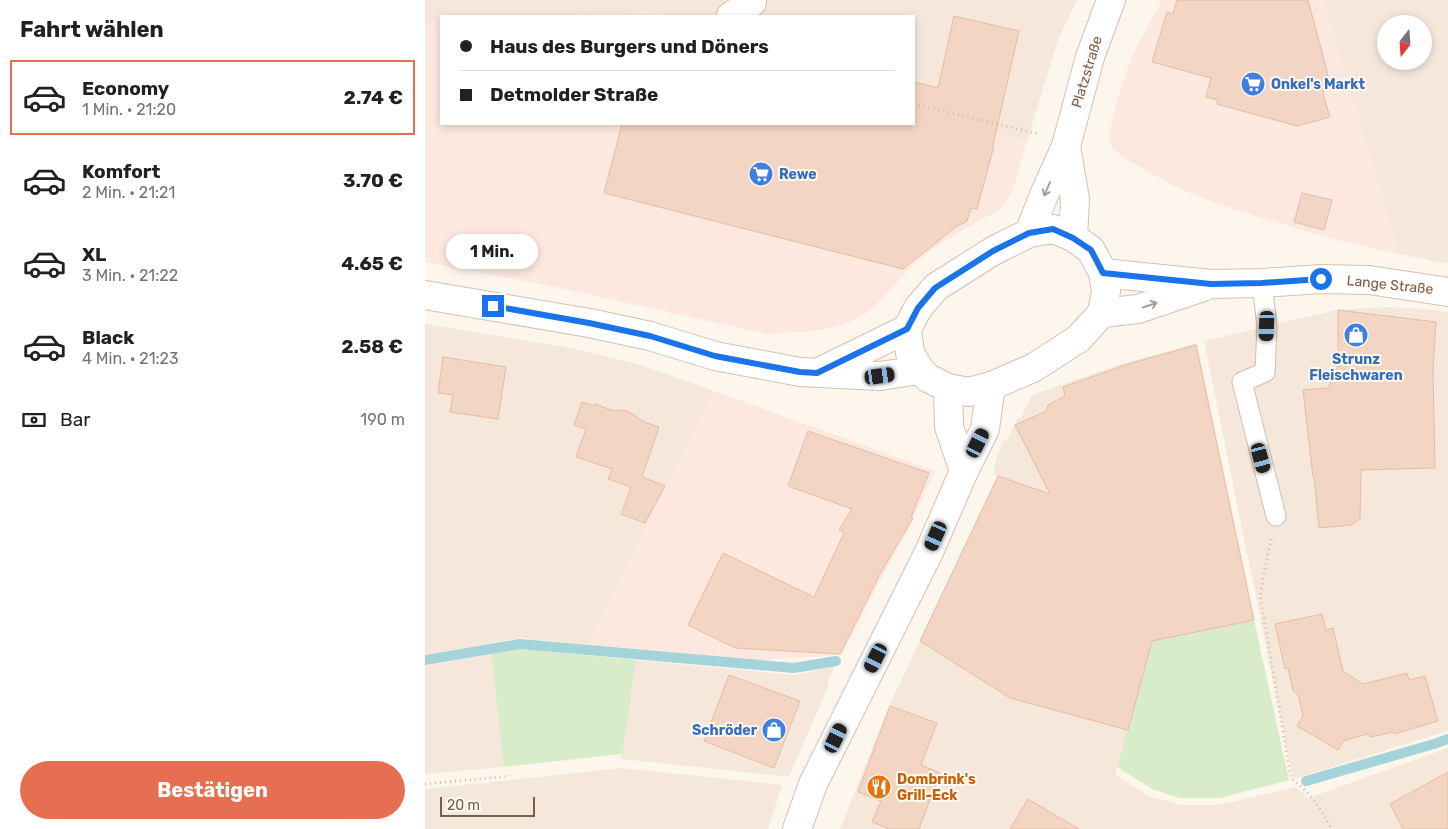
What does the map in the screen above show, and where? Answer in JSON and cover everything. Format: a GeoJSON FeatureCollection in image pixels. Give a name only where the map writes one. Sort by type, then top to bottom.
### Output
{"type":"FeatureCollection","features":[{"type":"Feature","properties":{"kind":"main road","name":"Platzstraße"},"geometry":{"type":"LineString","coordinates":[[1029,233],[1066,142],[1090,57],[1111,0]]}},
{"type":"Feature","properties":{"kind":"main road","name":"Platzstraße"},"geometry":{"type":"LineString","coordinates":[[1066,142],[1075,199],[1073,238]]}},
{"type":"Feature","properties":{"kind":"main road"},"geometry":{"type":"LineString","coordinates":[[1053,229],[1073,238],[1091,250],[1103,273],[1105,291],[1102,313],[1078,339],[1033,368],[991,386],[969,392],[948,388],[927,378],[910,353],[907,329],[918,308],[935,288],[993,251],[1029,233],[1053,229]]}},
{"type":"Feature","properties":{"kind":"main road","name":"Lange Straße"},"geometry":{"type":"LineString","coordinates":[[1103,273],[1211,284],[1321,279],[1369,280],[1448,292]]}},
{"type":"Feature","properties":{"kind":"main road","name":"Lange Straße"},"geometry":{"type":"LineString","coordinates":[[1102,313],[1139,309],[1211,284]]}},
{"type":"Feature","properties":{"kind":"main road"},"geometry":{"type":"LineString","coordinates":[[425,295],[589,323],[650,336],[715,356],[800,372],[880,376],[920,370]]}},
{"type":"Feature","properties":{"kind":"main road"},"geometry":{"type":"LineString","coordinates":[[817,373],[907,329]]}},
{"type":"Feature","properties":{"kind":"main road"},"geometry":{"type":"LineString","coordinates":[[797,829],[813,784],[929,552],[964,471],[985,429],[991,386]]}},
{"type":"Feature","properties":{"kind":"main road"},"geometry":{"type":"LineString","coordinates":[[948,388],[949,427],[964,471]]}},
{"type":"Feature","properties":{"kind":"lane"},"geometry":{"type":"LineString","coordinates":[[1262,283],[1267,326],[1265,372],[1241,382],[1276,516]]}},
{"type":"Feature","properties":{"kind":"path"},"geometry":{"type":"LineString","coordinates":[[915,104],[1066,142]]}},
{"type":"Feature","properties":{"kind":"path"},"geometry":{"type":"LineString","coordinates":[[1276,516],[1260,595],[1291,779],[1308,793],[1332,829]]}},
{"type":"Feature","properties":{"kind":"path"},"geometry":{"type":"LineString","coordinates":[[425,784],[510,776]]}},
{"type":"Feature","properties":{"kind":"shaded area"},"geometry":{"type":"Polygon","coordinates":[[[425,0],[1077,0],[1058,40],[1027,141],[915,112],[915,15],[661,15],[662,10],[578,15],[440,15],[440,23],[425,24],[425,0]]]}},
{"type":"Feature","properties":{"kind":"shaded area"},"geometry":{"type":"Polygon","coordinates":[[[1162,0],[1323,0],[1399,254],[1337,240],[1215,203],[1172,185],[1124,158],[1113,149],[1108,139],[1118,97],[1133,54],[1162,0]]]}},
{"type":"Feature","properties":{"kind":"shaded area"},"geometry":{"type":"Polygon","coordinates":[[[1323,0],[1448,0],[1448,264],[1399,254],[1323,0]]]}},
{"type":"Feature","properties":{"kind":"shaded area"},"geometry":{"type":"Polygon","coordinates":[[[662,10],[661,15],[578,15],[662,10]]]}},
{"type":"Feature","properties":{"kind":"shaded area"},"geometry":{"type":"Polygon","coordinates":[[[440,23],[440,125],[915,125],[915,112],[1027,141],[1013,189],[999,210],[943,242],[925,255],[865,314],[831,328],[767,334],[546,285],[425,262],[425,24],[440,23]]]}},
{"type":"Feature","properties":{"kind":"shaded area"},"geometry":{"type":"Polygon","coordinates":[[[1388,307],[1437,310],[1448,313],[1448,731],[1293,779],[1204,341],[1336,310],[1388,307]]]}},
{"type":"Feature","properties":{"kind":"shaded area"},"geometry":{"type":"Polygon","coordinates":[[[425,324],[571,348],[638,364],[714,391],[589,645],[520,638],[425,655],[425,324]]]}},
{"type":"Feature","properties":{"kind":"shaded area"},"geometry":{"type":"Polygon","coordinates":[[[1197,343],[1254,620],[1152,641],[1115,774],[1148,796],[1181,805],[1218,805],[1296,787],[1308,798],[1448,748],[1448,829],[840,829],[888,708],[998,476],[993,474],[1003,440],[1007,441],[1018,417],[1021,418],[1032,395],[1115,366],[1197,343]]]}},
{"type":"Feature","properties":{"kind":"shaded area"},"geometry":{"type":"Polygon","coordinates":[[[714,391],[935,471],[907,532],[842,655],[760,660],[589,645],[714,391]]]}},
{"type":"Feature","properties":{"kind":"shaded area"},"geometry":{"type":"Polygon","coordinates":[[[491,654],[504,767],[425,774],[425,666],[491,654]]]}},
{"type":"Feature","properties":{"kind":"shaded area"},"geometry":{"type":"Polygon","coordinates":[[[636,660],[795,675],[835,666],[828,682],[829,685],[789,777],[622,759],[636,660]]]}},
{"type":"Feature","properties":{"kind":"shaded area"},"geometry":{"type":"Polygon","coordinates":[[[622,768],[782,785],[768,829],[425,829],[425,789],[622,768]]]}},
{"type":"Feature","properties":{"kind":"green space"},"geometry":{"type":"Polygon","coordinates":[[[1254,620],[1289,780],[1220,798],[1180,798],[1152,789],[1117,767],[1152,641],[1254,620]]]}},
{"type":"Feature","properties":{"kind":"green space"},"geometry":{"type":"Polygon","coordinates":[[[520,649],[636,660],[622,759],[621,754],[504,767],[491,654],[520,649]]]}},
{"type":"Feature","properties":{"kind":"building"},"geometry":{"type":"Polygon","coordinates":[[[1177,0],[1308,0],[1328,75],[1323,94],[1330,117],[1297,126],[1217,104],[1218,100],[1206,97],[1211,78],[1152,62],[1167,12],[1173,14],[1177,0]]]}},
{"type":"Feature","properties":{"kind":"building"},"geometry":{"type":"Polygon","coordinates":[[[954,16],[1019,31],[994,146],[977,209],[971,208],[967,221],[956,227],[903,269],[604,193],[622,125],[915,125],[915,82],[938,88],[954,16]]]}},
{"type":"Feature","properties":{"kind":"building"},"geometry":{"type":"Polygon","coordinates":[[[1302,193],[1332,200],[1324,230],[1294,222],[1302,193]]]}},
{"type":"Feature","properties":{"kind":"building"},"geometry":{"type":"Polygon","coordinates":[[[1338,310],[1436,322],[1433,369],[1435,468],[1361,470],[1360,519],[1351,525],[1319,528],[1303,390],[1328,388],[1338,366],[1338,310]]]}},
{"type":"Feature","properties":{"kind":"building"},"geometry":{"type":"Polygon","coordinates":[[[1196,345],[1254,620],[1152,641],[1128,730],[1010,698],[920,641],[998,476],[1050,494],[1015,425],[1046,411],[1048,405],[1065,396],[1063,387],[1128,364],[1196,345]]]}},
{"type":"Feature","properties":{"kind":"building"},"geometry":{"type":"Polygon","coordinates":[[[443,357],[506,367],[498,419],[450,412],[453,395],[438,393],[443,357]]]}},
{"type":"Feature","properties":{"kind":"building"},"geometry":{"type":"Polygon","coordinates":[[[582,402],[594,406],[595,404],[614,411],[624,410],[644,422],[659,427],[642,477],[665,486],[645,523],[621,514],[631,487],[608,479],[612,469],[576,457],[586,429],[574,425],[582,402]]]}},
{"type":"Feature","properties":{"kind":"building"},"geometry":{"type":"Polygon","coordinates":[[[808,431],[929,473],[911,517],[913,518],[881,572],[840,654],[735,648],[688,625],[723,553],[814,597],[844,533],[839,530],[852,509],[788,486],[808,431]]]}},
{"type":"Feature","properties":{"kind":"building"},"geometry":{"type":"Polygon","coordinates":[[[1322,614],[1326,630],[1333,628],[1343,671],[1363,684],[1407,673],[1409,680],[1425,676],[1438,721],[1394,734],[1393,732],[1371,737],[1367,734],[1343,741],[1338,750],[1297,726],[1303,716],[1298,694],[1293,691],[1288,668],[1285,669],[1275,624],[1322,614]]]}},
{"type":"Feature","properties":{"kind":"building"},"geometry":{"type":"Polygon","coordinates":[[[729,675],[800,701],[774,768],[704,741],[729,675]]]}},
{"type":"Feature","properties":{"kind":"building"},"geometry":{"type":"Polygon","coordinates":[[[890,706],[937,723],[921,765],[940,773],[919,829],[890,829],[872,822],[881,801],[858,792],[890,706]]]}},
{"type":"Feature","properties":{"kind":"building"},"geometry":{"type":"Polygon","coordinates":[[[1448,772],[1448,829],[1403,829],[1390,804],[1448,772]]]}},
{"type":"Feature","properties":{"kind":"building"},"geometry":{"type":"Polygon","coordinates":[[[1028,799],[1079,829],[1010,829],[1028,799]]]}},
{"type":"Feature","properties":{"kind":"waterway"},"geometry":{"type":"LineString","coordinates":[[425,660],[520,644],[794,668],[836,661]]}},
{"type":"Feature","properties":{"kind":"waterway"},"geometry":{"type":"LineString","coordinates":[[1306,781],[1448,739]]}},
{"type":"Feature","properties":{"kind":"place","name":"Onkel's Markt"},"geometry":{"type":"Point","coordinates":[1253,84]}},
{"type":"Feature","properties":{"kind":"place","name":"Rewe"},"geometry":{"type":"Point","coordinates":[761,174]}},
{"type":"Feature","properties":{"kind":"place","name":"Strunz Fleischwaren"},"geometry":{"type":"Point","coordinates":[1356,335]}},
{"type":"Feature","properties":{"kind":"place","name":"Schröder"},"geometry":{"type":"Point","coordinates":[774,730]}},
{"type":"Feature","properties":{"kind":"place","name":"Dombrink's Grill-Eck"},"geometry":{"type":"Point","coordinates":[879,787]}},
{"type":"Feature","properties":{"kind":"route"},"geometry":{"type":"LineString","coordinates":[[493,306],[650,336],[715,356],[800,372],[817,373],[907,329],[918,308],[935,288],[993,251],[1029,233],[1053,229],[1073,238],[1091,250],[1103,273],[1211,284],[1321,279]]}}]}
